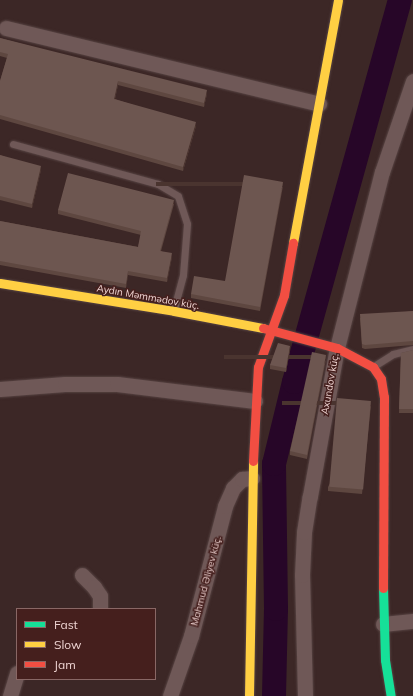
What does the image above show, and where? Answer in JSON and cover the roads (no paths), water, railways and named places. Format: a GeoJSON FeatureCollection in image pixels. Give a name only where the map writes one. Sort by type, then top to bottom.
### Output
{"type":"FeatureCollection","features":[{"type":"Feature","properties":{"kind":"street"},"geometry":{"type":"LineString","coordinates":[[249,696],[252,478],[258,367],[284,295],[338,0]]}},
{"type":"Feature","properties":{"kind":"street"},"geometry":{"type":"LineString","coordinates":[[6,28],[319,104]]}},
{"type":"Feature","properties":{"kind":"street","name":"Axundov küç."},"geometry":{"type":"LineString","coordinates":[[305,696],[302,575],[304,532],[330,346],[382,172],[413,81]]}},
{"type":"Feature","properties":{"kind":"street","name":"Aydın Məmmədov küç."},"geometry":{"type":"LineString","coordinates":[[0,283],[174,311],[271,330],[330,346],[372,367]]}},
{"type":"Feature","properties":{"kind":"street"},"geometry":{"type":"LineString","coordinates":[[372,367],[380,379],[384,397],[383,624],[385,660],[391,696]]}},
{"type":"Feature","properties":{"kind":"street"},"geometry":{"type":"LineString","coordinates":[[0,389],[65,384],[117,384],[255,401]]}},
{"type":"Feature","properties":{"kind":"street","name":"Mahmud Əliyev küç."},"geometry":{"type":"LineString","coordinates":[[170,696],[191,636],[225,506],[233,488],[242,479],[252,478]]}},
{"type":"Feature","properties":{"kind":"street"},"geometry":{"type":"LineString","coordinates":[[82,575],[94,587],[100,596],[100,608]]}},
{"type":"Feature","properties":{"kind":"street"},"geometry":{"type":"LineString","coordinates":[[383,624],[413,621]]}},
{"type":"Feature","properties":{"kind":"street"},"geometry":{"type":"LineString","coordinates":[[10,696],[16,677]]}},
{"type":"Feature","properties":{"kind":"lane"},"geometry":{"type":"LineString","coordinates":[[13,144],[158,184],[178,196],[187,224],[183,275],[174,311]]}},
{"type":"Feature","properties":{"kind":"lane"},"geometry":{"type":"LineString","coordinates":[[372,367],[382,359],[392,354],[413,349]]}},
{"type":"Feature","properties":{"kind":"waterway"},"geometry":{"type":"LineString","coordinates":[[274,696],[276,609],[274,464],[294,382],[400,0]]}}]}
